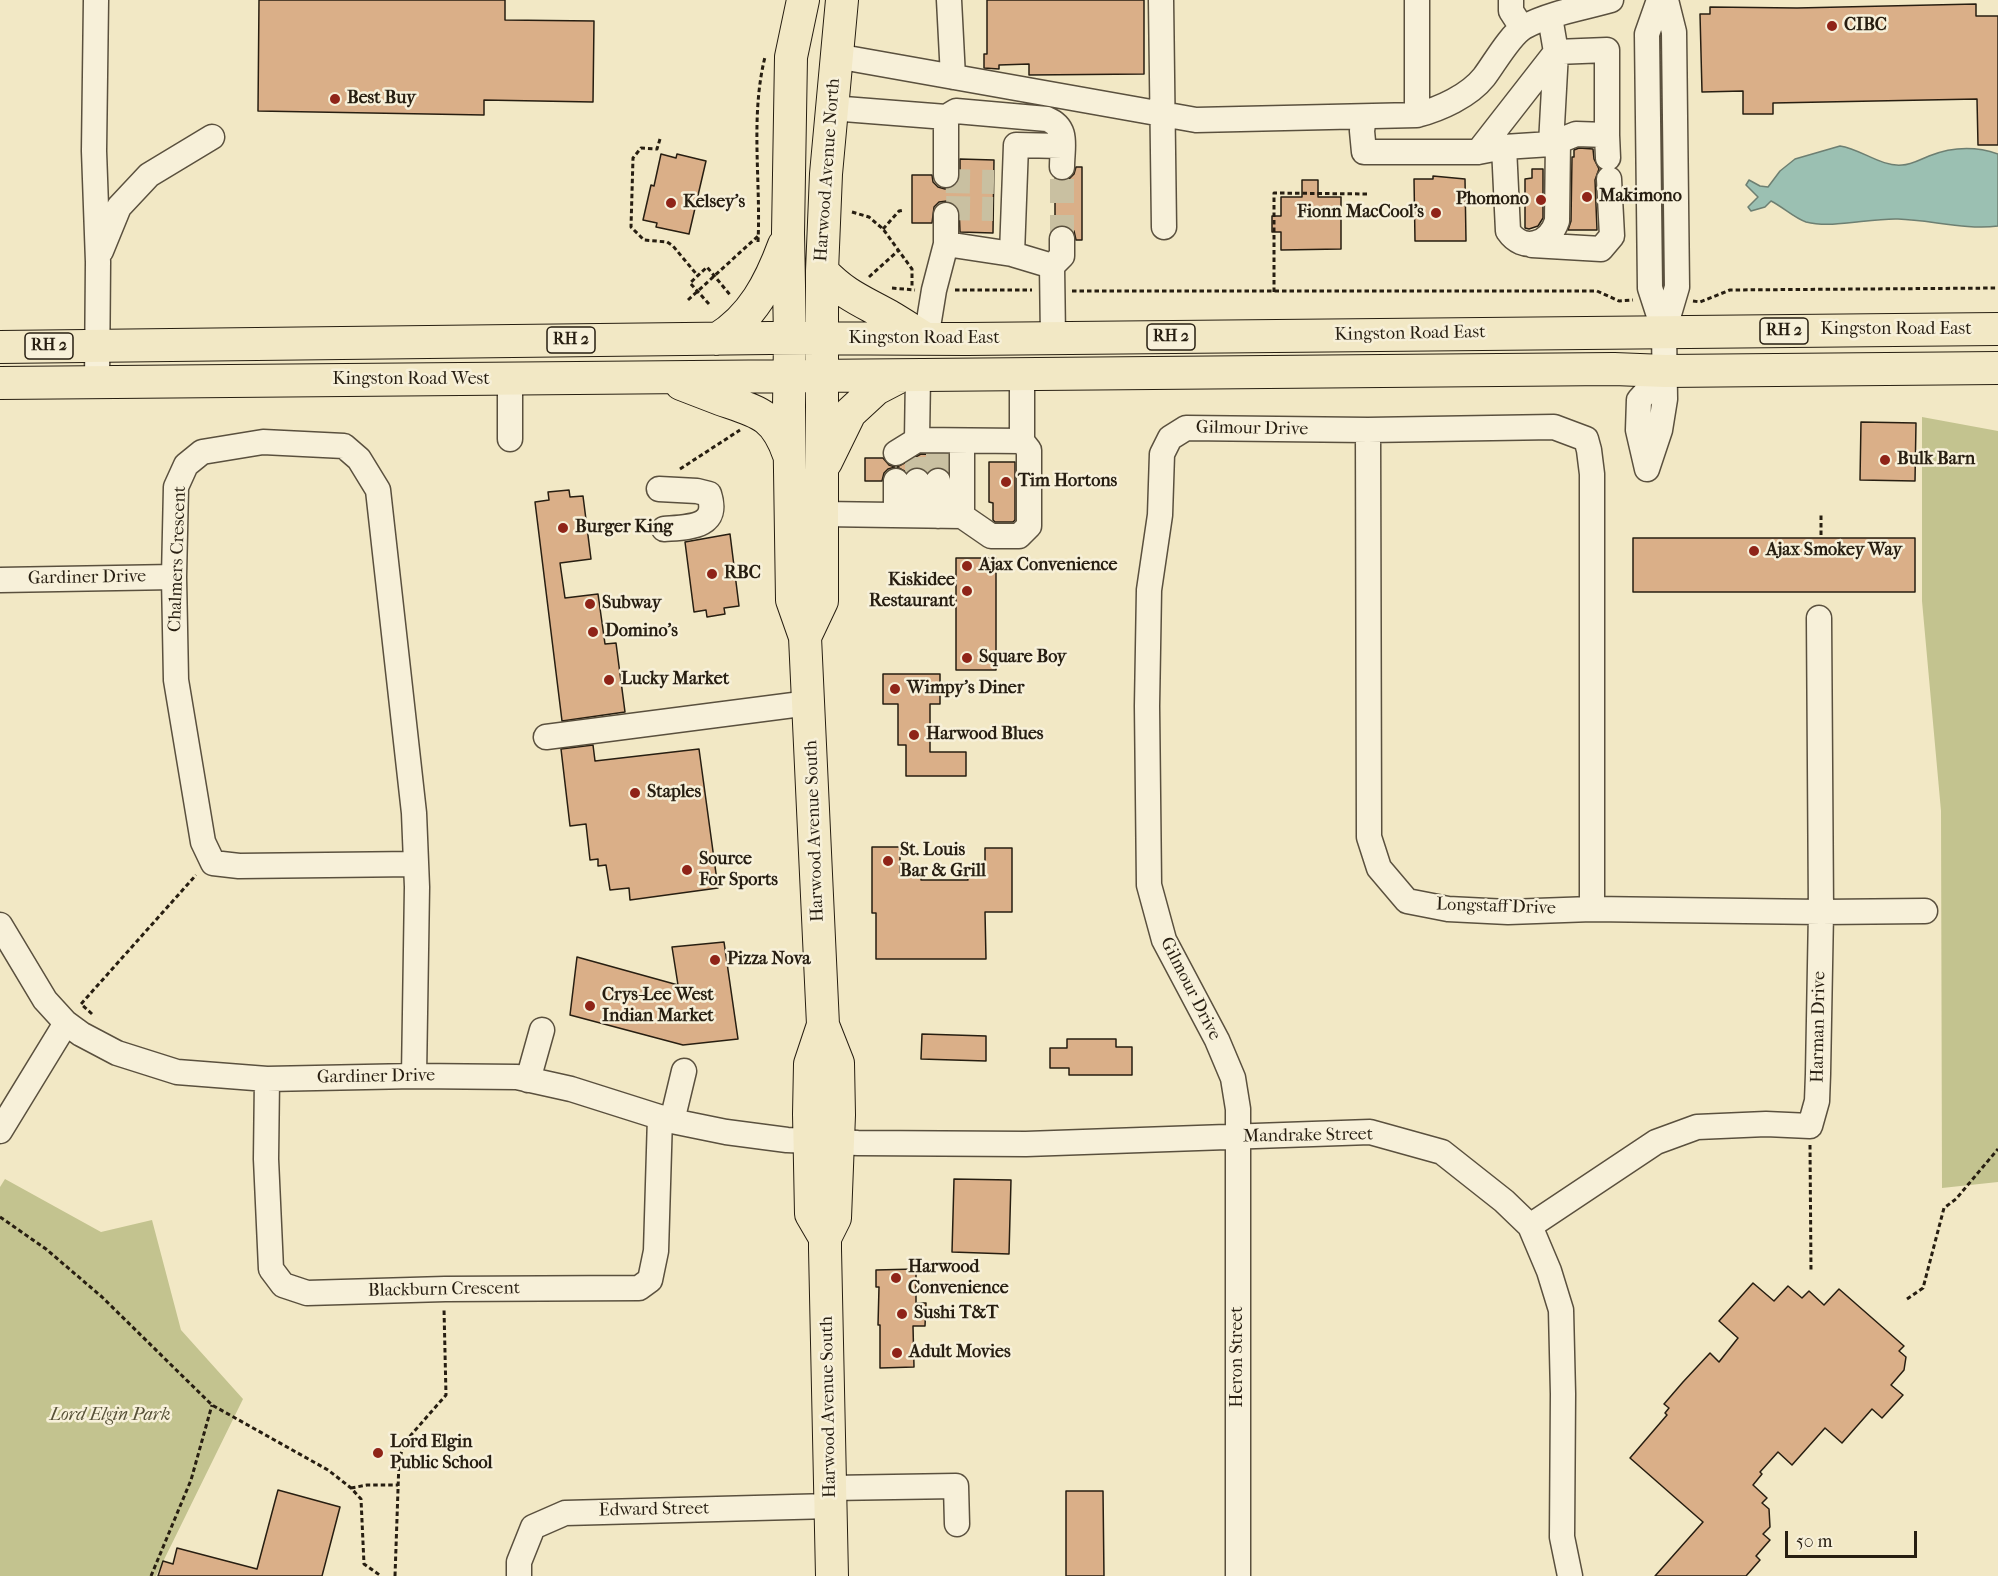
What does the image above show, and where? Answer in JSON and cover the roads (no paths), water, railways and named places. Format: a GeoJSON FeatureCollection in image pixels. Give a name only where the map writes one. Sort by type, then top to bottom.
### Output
{"type":"FeatureCollection","features":[{"type":"Feature","properties":{"kind":"main road","name":"Harwood Avenue North"},"geometry":{"type":"LineString","coordinates":[[790,338],[773,234],[791,57],[803,0]]}},
{"type":"Feature","properties":{"kind":"main road","name":"Harwood Avenue North"},"geometry":{"type":"LineString","coordinates":[[823,376],[822,271],[826,174],[842,0]]}},
{"type":"Feature","properties":{"kind":"main road"},"geometry":{"type":"LineString","coordinates":[[717,339],[729,332],[748,314],[774,273],[773,234]]}},
{"type":"Feature","properties":{"kind":"main road"},"geometry":{"type":"LineString","coordinates":[[822,271],[837,287],[926,339]]}},
{"type":"Feature","properties":{"kind":"main road","name":"Kingston Road East"},"geometry":{"type":"LineString","coordinates":[[822,340],[1998,329]]}},
{"type":"Feature","properties":{"kind":"main road","name":"Kingston Road West"},"geometry":{"type":"LineString","coordinates":[[0,347],[790,338],[822,340]]}},
{"type":"Feature","properties":{"kind":"main road","name":"Harwood Avenue South"},"geometry":{"type":"LineString","coordinates":[[790,338],[792,600],[805,637],[823,1025],[838,1063],[823,1141],[836,1218],[825,1238],[832,1576]]}},
{"type":"Feature","properties":{"kind":"main road","name":"Kingston Road East"},"geometry":{"type":"LineString","coordinates":[[823,376],[1998,368]]}},
{"type":"Feature","properties":{"kind":"main road","name":"Kingston Road West"},"geometry":{"type":"LineString","coordinates":[[0,383],[823,376]]}},
{"type":"Feature","properties":{"kind":"main road","name":"Harwood Avenue South"},"geometry":{"type":"LineString","coordinates":[[805,637],[822,602],[823,376]]}},
{"type":"Feature","properties":{"kind":"main road"},"geometry":{"type":"LineString","coordinates":[[822,468],[850,413],[876,389],[909,376]]}},
{"type":"Feature","properties":{"kind":"main road"},"geometry":{"type":"LineString","coordinates":[[663,378],[757,412],[770,421],[782,436],[790,457]]}},
{"type":"Feature","properties":{"kind":"street"},"geometry":{"type":"LineString","coordinates":[[96,0],[94,151],[98,259],[97,382]]}},
{"type":"Feature","properties":{"kind":"street"},"geometry":{"type":"LineString","coordinates":[[949,0],[953,77]]}},
{"type":"Feature","properties":{"kind":"street"},"geometry":{"type":"LineString","coordinates":[[1161,0],[1164,227]]}},
{"type":"Feature","properties":{"kind":"street"},"geometry":{"type":"LineString","coordinates":[[1417,0],[1417,116]]}},
{"type":"Feature","properties":{"kind":"street"},"geometry":{"type":"LineString","coordinates":[[1511,0],[1511,11],[1522,28]]}},
{"type":"Feature","properties":{"kind":"street"},"geometry":{"type":"LineString","coordinates":[[836,56],[1196,120],[1417,116],[1458,98],[1482,80],[1522,28],[1550,17],[1611,0]]}},
{"type":"Feature","properties":{"kind":"street"},"geometry":{"type":"LineString","coordinates":[[1659,0],[1647,34],[1650,288],[1664,300]]}},
{"type":"Feature","properties":{"kind":"street"},"geometry":{"type":"LineString","coordinates":[[1665,371],[1664,300],[1677,287],[1674,32],[1666,0]]}},
{"type":"Feature","properties":{"kind":"street"},"geometry":{"type":"LineString","coordinates":[[1527,244],[1541,242],[1553,233],[1557,221],[1554,142],[1556,52],[1550,17]]}},
{"type":"Feature","properties":{"kind":"street"},"geometry":{"type":"LineString","coordinates":[[1478,152],[1556,52],[1607,50],[1608,157],[1612,236],[1601,249],[1527,244],[1513,239],[1508,231],[1504,147]]}},
{"type":"Feature","properties":{"kind":"street"},"geometry":{"type":"LineString","coordinates":[[831,108],[946,117],[956,111],[1047,119],[1058,123],[1062,131],[1062,156],[1016,145],[1004,182],[1003,209],[1012,254]]}},
{"type":"Feature","properties":{"kind":"street"},"geometry":{"type":"LineString","coordinates":[[946,117],[946,175]]}},
{"type":"Feature","properties":{"kind":"street"},"geometry":{"type":"LineString","coordinates":[[1364,117],[1362,131],[1364,152],[1478,152],[1554,142],[1576,134],[1608,157]]}},
{"type":"Feature","properties":{"kind":"street"},"geometry":{"type":"LineString","coordinates":[[98,259],[118,207],[149,175],[212,137]]}},
{"type":"Feature","properties":{"kind":"street"},"geometry":{"type":"LineString","coordinates":[[926,339],[923,290],[946,244],[946,215]]}},
{"type":"Feature","properties":{"kind":"street"},"geometry":{"type":"LineString","coordinates":[[1053,338],[1052,266],[1062,256],[1062,239]]}},
{"type":"Feature","properties":{"kind":"street"},"geometry":{"type":"LineString","coordinates":[[946,244],[1012,254],[1052,266]]}},
{"type":"Feature","properties":{"kind":"street"},"geometry":{"type":"LineString","coordinates":[[823,514],[962,516],[991,536],[1019,536],[1029,526],[1029,450],[1023,441],[1022,374]]}},
{"type":"Feature","properties":{"kind":"street"},"geometry":{"type":"LineString","coordinates":[[909,376],[921,448],[962,441],[1023,441]]}},
{"type":"Feature","properties":{"kind":"street"},"geometry":{"type":"LineString","coordinates":[[510,379],[510,439]]}},
{"type":"Feature","properties":{"kind":"street","name":"Gilmour Drive"},"geometry":{"type":"LineString","coordinates":[[1237,1137],[1238,1109],[1233,1078],[1217,1040],[1164,940],[1149,885],[1147,706],[1149,590],[1160,515],[1162,454],[1170,438],[1186,428],[1368,430],[1554,427],[1586,439],[1592,474],[1592,909]]}},
{"type":"Feature","properties":{"kind":"street","name":"Longstaff Drive"},"geometry":{"type":"LineString","coordinates":[[1368,430],[1367,794],[1369,837],[1379,868],[1407,901],[1448,909],[1508,912],[1592,909],[1925,911]]}},
{"type":"Feature","properties":{"kind":"street"},"geometry":{"type":"LineString","coordinates":[[962,441],[962,516]]}},
{"type":"Feature","properties":{"kind":"street","name":"Chalmers Crescent"},"geometry":{"type":"LineString","coordinates":[[414,1076],[416,864],[414,813],[378,490],[359,459],[344,446],[263,442],[202,452],[186,465],[176,487],[174,577],[176,680],[203,842],[213,863],[239,866],[416,864]]}},
{"type":"Feature","properties":{"kind":"street"},"geometry":{"type":"LineString","coordinates":[[917,516],[917,481],[917,516]]}},
{"type":"Feature","properties":{"kind":"street"},"geometry":{"type":"LineString","coordinates":[[658,489],[697,491],[709,494],[713,506],[710,516],[703,522],[693,526],[664,529]]}},
{"type":"Feature","properties":{"kind":"street","name":"Gardiner Drive"},"geometry":{"type":"LineString","coordinates":[[0,580],[174,577]]}},
{"type":"Feature","properties":{"kind":"street","name":"Harman Drive"},"geometry":{"type":"LineString","coordinates":[[1530,1226],[1656,1142],[1696,1127],[1766,1124],[1809,1126],[1817,1101],[1821,912],[1820,618]]}},
{"type":"Feature","properties":{"kind":"street"},"geometry":{"type":"LineString","coordinates":[[546,737],[809,703]]}},
{"type":"Feature","properties":{"kind":"street","name":"Gardiner Drive"},"geometry":{"type":"LineString","coordinates":[[0,925],[45,1000],[66,1023],[81,1034],[117,1053],[177,1072],[267,1079],[414,1076],[517,1077],[571,1089],[666,1119],[726,1132],[823,1141]]}},
{"type":"Feature","properties":{"kind":"street"},"geometry":{"type":"LineString","coordinates":[[0,1131],[66,1023]]}},
{"type":"Feature","properties":{"kind":"street"},"geometry":{"type":"LineString","coordinates":[[528,1080],[542,1030]]}},
{"type":"Feature","properties":{"kind":"street"},"geometry":{"type":"LineString","coordinates":[[666,1119],[684,1071]]}},
{"type":"Feature","properties":{"kind":"street","name":"Blackburn Crescent"},"geometry":{"type":"LineString","coordinates":[[267,1079],[266,1159],[271,1269],[283,1286],[307,1293],[445,1289],[639,1288],[650,1280],[656,1251],[666,1119]]}},
{"type":"Feature","properties":{"kind":"street","name":"Mandrake Street"},"geometry":{"type":"LineString","coordinates":[[823,1141],[1026,1144],[1370,1132],[1442,1152],[1504,1201],[1530,1226],[1549,1270],[1561,1310],[1562,1537],[1570,1576]]}},
{"type":"Feature","properties":{"kind":"street","name":"Heron Street"},"geometry":{"type":"LineString","coordinates":[[1237,1137],[1238,1576]]}},
{"type":"Feature","properties":{"kind":"street"},"geometry":{"type":"LineString","coordinates":[[831,1497],[956,1486],[957,1524]]}},
{"type":"Feature","properties":{"kind":"street","name":"Edward Street"},"geometry":{"type":"LineString","coordinates":[[519,1576],[519,1562],[533,1527],[565,1513],[831,1497]]}},
{"type":"Feature","properties":{"kind":"tunnel"},"geometry":{"type":"LineString","coordinates":[[1062,167],[1062,239]]}},
{"type":"Feature","properties":{"kind":"tunnel"},"geometry":{"type":"LineString","coordinates":[[946,181],[994,182]]}},
{"type":"Feature","properties":{"kind":"tunnel"},"geometry":{"type":"LineString","coordinates":[[946,208],[993,209]]}},
{"type":"Feature","properties":{"kind":"tunnel"},"geometry":{"type":"LineString","coordinates":[[917,453],[917,481]]}},
{"type":"Feature","properties":{"kind":"tunnel"},"geometry":{"type":"LineString","coordinates":[[938,453],[938,481]]}},
{"type":"Feature","properties":{"kind":"place","name":"CIBC"},"geometry":{"type":"Point","coordinates":[1832,26]}},
{"type":"Feature","properties":{"kind":"place","name":"Best Buy"},"geometry":{"type":"Point","coordinates":[335,99]}},
{"type":"Feature","properties":{"kind":"place","name":"Makimono"},"geometry":{"type":"Point","coordinates":[1587,197]}},
{"type":"Feature","properties":{"kind":"place","name":"Phomono"},"geometry":{"type":"Point","coordinates":[1541,200]}},
{"type":"Feature","properties":{"kind":"place","name":"Kelsey's"},"geometry":{"type":"Point","coordinates":[671,203]}},
{"type":"Feature","properties":{"kind":"place","name":"Fionn MacCool's"},"geometry":{"type":"Point","coordinates":[1436,213]}},
{"type":"Feature","properties":{"kind":"place","name":"Bulk Barn"},"geometry":{"type":"Point","coordinates":[1885,460]}},
{"type":"Feature","properties":{"kind":"place","name":"Tim Hortons"},"geometry":{"type":"Point","coordinates":[1006,482]}},
{"type":"Feature","properties":{"kind":"place","name":"Burger King"},"geometry":{"type":"Point","coordinates":[563,528]}},
{"type":"Feature","properties":{"kind":"place","name":"Ajax Smokey Way"},"geometry":{"type":"Point","coordinates":[1754,551]}},
{"type":"Feature","properties":{"kind":"place","name":"Ajax Convenience"},"geometry":{"type":"Point","coordinates":[967,566]}},
{"type":"Feature","properties":{"kind":"place","name":"RBC"},"geometry":{"type":"Point","coordinates":[712,574]}},
{"type":"Feature","properties":{"kind":"place","name":"Kiskidee Restaurant"},"geometry":{"type":"Point","coordinates":[967,591]}},
{"type":"Feature","properties":{"kind":"place","name":"Subway"},"geometry":{"type":"Point","coordinates":[590,604]}},
{"type":"Feature","properties":{"kind":"place","name":"Domino's"},"geometry":{"type":"Point","coordinates":[593,632]}},
{"type":"Feature","properties":{"kind":"place","name":"Square Boy"},"geometry":{"type":"Point","coordinates":[967,658]}},
{"type":"Feature","properties":{"kind":"place","name":"Lucky Market"},"geometry":{"type":"Point","coordinates":[609,680]}},
{"type":"Feature","properties":{"kind":"place","name":"Wimpy's Diner"},"geometry":{"type":"Point","coordinates":[895,689]}},
{"type":"Feature","properties":{"kind":"place","name":"Harwood Blues"},"geometry":{"type":"Point","coordinates":[914,735]}},
{"type":"Feature","properties":{"kind":"place","name":"Staples"},"geometry":{"type":"Point","coordinates":[635,793]}},
{"type":"Feature","properties":{"kind":"place","name":"St. Louis Bar & Grill"},"geometry":{"type":"Point","coordinates":[888,861]}},
{"type":"Feature","properties":{"kind":"place","name":"Source For Sports"},"geometry":{"type":"Point","coordinates":[687,870]}},
{"type":"Feature","properties":{"kind":"place","name":"Pizza Nova"},"geometry":{"type":"Point","coordinates":[715,960]}},
{"type":"Feature","properties":{"kind":"place","name":"Crys-Lee West Indian Market"},"geometry":{"type":"Point","coordinates":[590,1006]}},
{"type":"Feature","properties":{"kind":"place","name":"Harwood Convenience"},"geometry":{"type":"Point","coordinates":[896,1278]}},
{"type":"Feature","properties":{"kind":"place","name":"Sushi T&T"},"geometry":{"type":"Point","coordinates":[902,1314]}},
{"type":"Feature","properties":{"kind":"place","name":"Adult Movies"},"geometry":{"type":"Point","coordinates":[897,1353]}},
{"type":"Feature","properties":{"kind":"place","name":"Lord Elgin Public School"},"geometry":{"type":"Point","coordinates":[378,1453]}},
{"type":"Feature","properties":{"kind":"park label","name":"Lord Elgin Park"},"geometry":{"type":"Point","coordinates":[110,1416]}}]}
